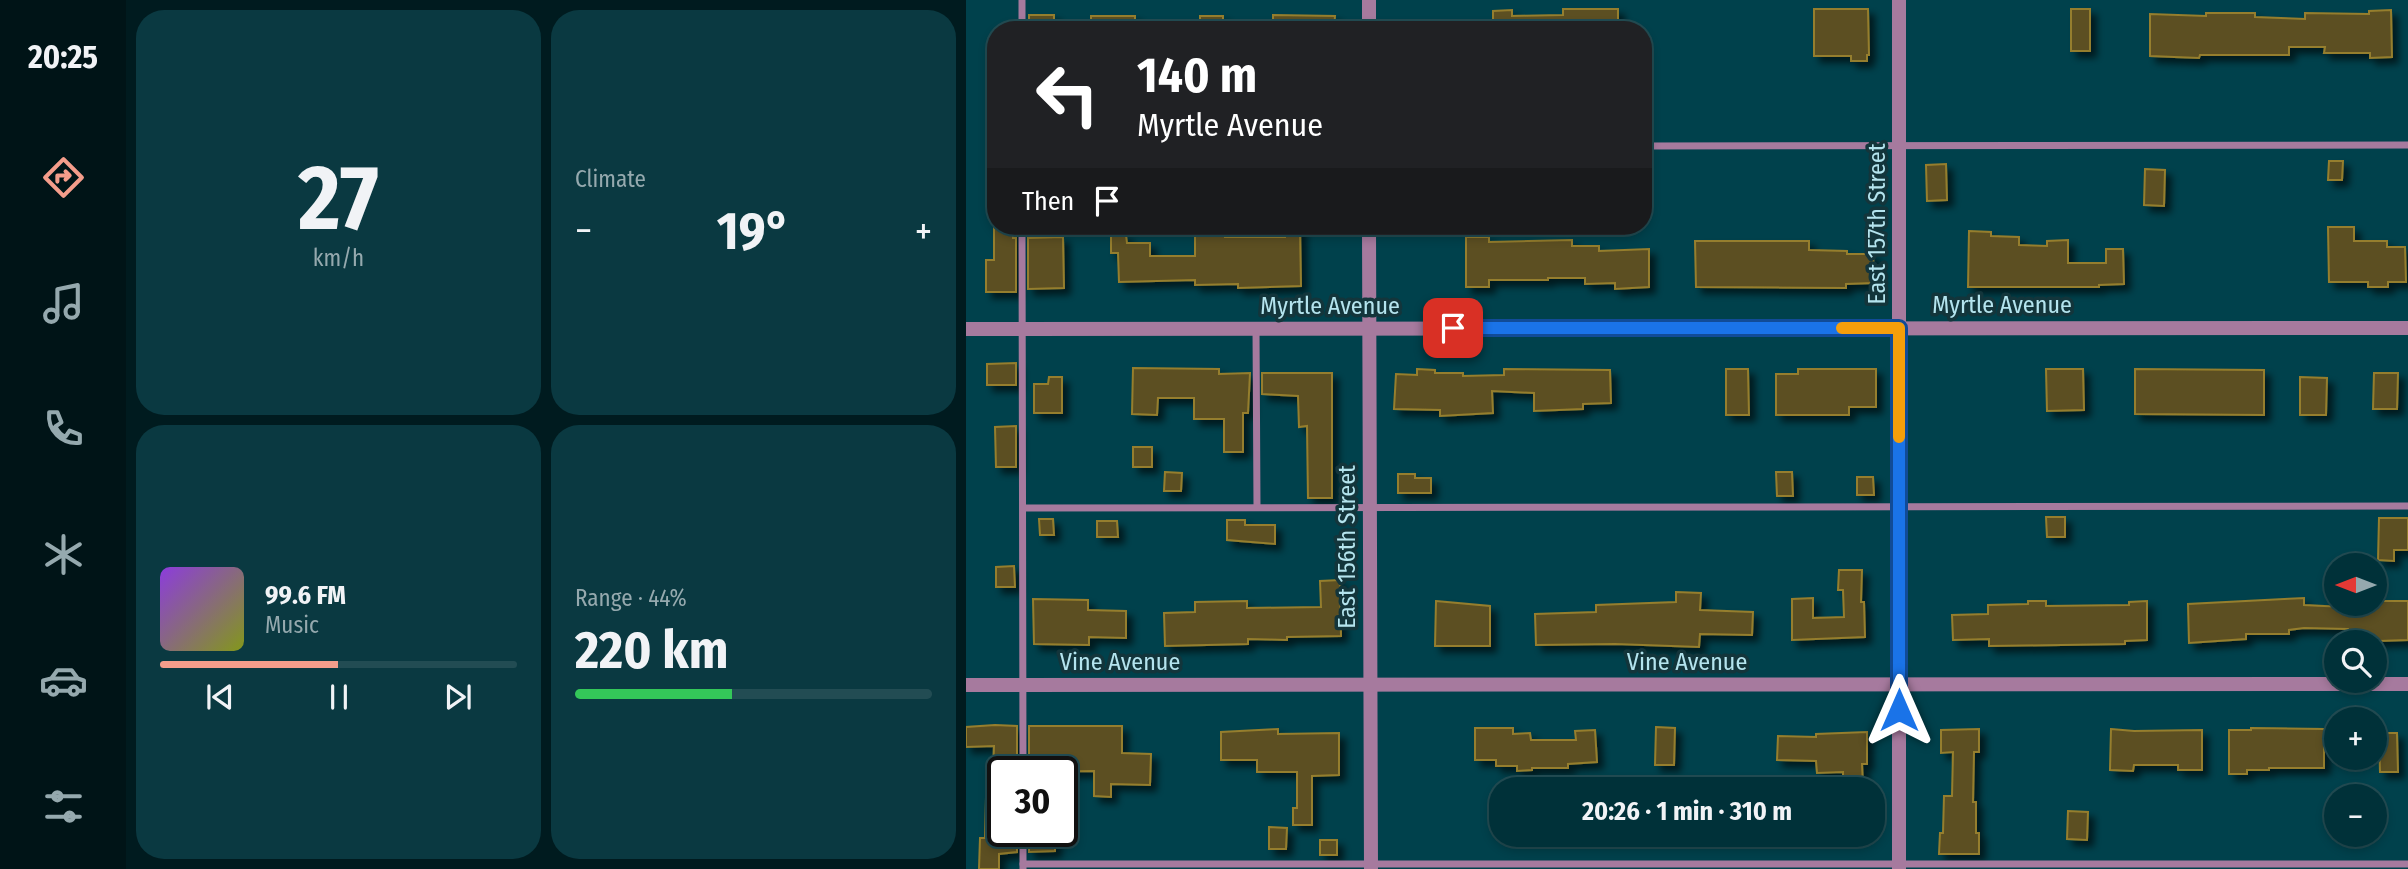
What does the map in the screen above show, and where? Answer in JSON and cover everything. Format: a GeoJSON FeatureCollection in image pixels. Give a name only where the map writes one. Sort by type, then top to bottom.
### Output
{"type":"FeatureCollection","features":[{"type":"Feature","properties":{"kind":"street"},"geometry":{"type":"LineString","coordinates":[[1368,0],[1369,21]]}},
{"type":"Feature","properties":{"kind":"street","name":"East 157th Street"},"geometry":{"type":"LineString","coordinates":[[1899,0],[1899,867]]}},
{"type":"Feature","properties":{"kind":"street","name":"East 156th Street"},"geometry":{"type":"LineString","coordinates":[[1369,235],[1371,867]]}},
{"type":"Feature","properties":{"kind":"street","name":"Myrtle Avenue"},"geometry":{"type":"LineString","coordinates":[[966,329],[2408,328]]}},
{"type":"Feature","properties":{"kind":"street","name":"Vine Avenue"},"geometry":{"type":"LineString","coordinates":[[966,685],[2408,684]]}},
{"type":"Feature","properties":{"kind":"lane"},"geometry":{"type":"LineString","coordinates":[[1022,0],[1022,21]]}},
{"type":"Feature","properties":{"kind":"lane"},"geometry":{"type":"LineString","coordinates":[[1652,146],[2408,145]]}},
{"type":"Feature","properties":{"kind":"lane"},"geometry":{"type":"LineString","coordinates":[[1022,235],[1023,756]]}},
{"type":"Feature","properties":{"kind":"lane"},"geometry":{"type":"LineString","coordinates":[[1256,328],[1257,508]]}},
{"type":"Feature","properties":{"kind":"lane"},"geometry":{"type":"LineString","coordinates":[[1023,508],[2408,506]]}},
{"type":"Feature","properties":{"kind":"lane"},"geometry":{"type":"LineString","coordinates":[[1023,847],[1023,867],[2408,864]]}},
{"type":"Feature","properties":{"kind":"building"},"geometry":{"type":"Polygon","coordinates":[[[1563,9],[1618,9],[1618,21],[1493,21],[1493,11],[1512,10],[1512,16],[1563,15],[1563,9]]]}},
{"type":"Feature","properties":{"kind":"building"},"geometry":{"type":"Polygon","coordinates":[[[1814,9],[1868,9],[1867,61],[1851,61],[1851,56],[1814,56],[1814,9]]]}},
{"type":"Feature","properties":{"kind":"building"},"geometry":{"type":"Polygon","coordinates":[[[2071,9],[2090,9],[2090,51],[2071,51],[2071,9]]]}},
{"type":"Feature","properties":{"kind":"building"},"geometry":{"type":"Polygon","coordinates":[[[2391,10],[2392,57],[2370,58],[2370,53],[2324,53],[2325,47],[2289,47],[2289,55],[2200,55],[2199,58],[2150,56],[2150,14],[2206,16],[2206,13],[2255,13],[2255,17],[2305,19],[2305,13],[2369,14],[2369,11],[2391,10]]]}},
{"type":"Feature","properties":{"kind":"building"},"geometry":{"type":"Polygon","coordinates":[[[1029,15],[1054,15],[1054,21],[1029,21],[1029,15]]]}},
{"type":"Feature","properties":{"kind":"building"},"geometry":{"type":"Polygon","coordinates":[[[1273,15],[1335,16],[1335,21],[1273,21],[1273,15]]]}},
{"type":"Feature","properties":{"kind":"building"},"geometry":{"type":"Polygon","coordinates":[[[1091,16],[1135,16],[1135,21],[1091,21],[1091,16]]]}},
{"type":"Feature","properties":{"kind":"building"},"geometry":{"type":"Polygon","coordinates":[[[1200,16],[1223,16],[1223,21],[1200,21],[1200,16]]]}},
{"type":"Feature","properties":{"kind":"building"},"geometry":{"type":"Polygon","coordinates":[[[2329,161],[2343,161],[2342,180],[2328,180],[2329,161]]]}},
{"type":"Feature","properties":{"kind":"building"},"geometry":{"type":"Polygon","coordinates":[[[1946,164],[1947,200],[1927,201],[1926,165],[1946,164]]]}},
{"type":"Feature","properties":{"kind":"building"},"geometry":{"type":"Polygon","coordinates":[[[2145,169],[2165,170],[2164,206],[2144,205],[2145,169]]]}},
{"type":"Feature","properties":{"kind":"building"},"geometry":{"type":"Polygon","coordinates":[[[2328,227],[2354,227],[2354,241],[2387,241],[2387,247],[2405,247],[2406,282],[2388,282],[2388,287],[2368,287],[2368,282],[2329,282],[2328,227]]]}},
{"type":"Feature","properties":{"kind":"building"},"geometry":{"type":"Polygon","coordinates":[[[1969,231],[1991,232],[1991,236],[2019,237],[2019,245],[2047,246],[2047,241],[2068,240],[2068,263],[2106,263],[2106,249],[2123,249],[2124,284],[2099,287],[1968,287],[1969,231]]]}},
{"type":"Feature","properties":{"kind":"building"},"geometry":{"type":"Polygon","coordinates":[[[994,235],[1013,235],[1013,238],[1016,238],[1016,292],[986,292],[986,260],[994,260],[994,235]]]}},
{"type":"Feature","properties":{"kind":"building"},"geometry":{"type":"Polygon","coordinates":[[[1111,235],[1126,235],[1127,243],[1150,243],[1150,256],[1195,256],[1195,235],[1300,235],[1301,286],[1238,288],[1238,284],[1195,285],[1195,280],[1119,282],[1118,253],[1111,253],[1111,235]]]}},
{"type":"Feature","properties":{"kind":"building"},"geometry":{"type":"Polygon","coordinates":[[[1063,237],[1064,288],[1028,289],[1028,238],[1063,237]]]}},
{"type":"Feature","properties":{"kind":"building"},"geometry":{"type":"Polygon","coordinates":[[[1466,237],[1489,237],[1489,242],[1572,240],[1572,246],[1599,246],[1599,251],[1649,249],[1649,287],[1615,289],[1615,283],[1585,284],[1585,278],[1548,278],[1489,280],[1489,287],[1466,287],[1466,237]]]}},
{"type":"Feature","properties":{"kind":"building"},"geometry":{"type":"Polygon","coordinates":[[[1695,241],[1809,241],[1809,250],[1873,254],[1874,283],[1846,284],[1846,288],[1696,287],[1695,241]]]}},
{"type":"Feature","properties":{"kind":"building"},"geometry":{"type":"Polygon","coordinates":[[[1016,363],[1016,385],[987,385],[987,364],[1016,363]]]}},
{"type":"Feature","properties":{"kind":"building"},"geometry":{"type":"Polygon","coordinates":[[[1133,368],[1219,369],[1219,374],[1250,373],[1248,413],[1243,413],[1243,452],[1224,452],[1224,419],[1194,419],[1194,398],[1158,398],[1157,415],[1132,414],[1133,368]]]}},
{"type":"Feature","properties":{"kind":"building"},"geometry":{"type":"Polygon","coordinates":[[[1417,369],[1435,370],[1435,373],[1463,373],[1463,376],[1504,375],[1504,369],[1610,370],[1611,403],[1583,404],[1583,409],[1534,411],[1534,393],[1492,391],[1493,413],[1440,416],[1440,410],[1394,409],[1396,374],[1417,375],[1417,369]]]}},
{"type":"Feature","properties":{"kind":"building"},"geometry":{"type":"Polygon","coordinates":[[[1726,369],[1748,369],[1749,415],[1726,415],[1726,369]]]}},
{"type":"Feature","properties":{"kind":"building"},"geometry":{"type":"Polygon","coordinates":[[[1798,369],[1876,369],[1876,407],[1849,407],[1849,415],[1776,415],[1776,374],[1798,374],[1798,369]]]}},
{"type":"Feature","properties":{"kind":"building"},"geometry":{"type":"Polygon","coordinates":[[[2046,369],[2083,369],[2084,410],[2047,411],[2046,369]]]}},
{"type":"Feature","properties":{"kind":"building"},"geometry":{"type":"Polygon","coordinates":[[[2135,369],[2264,370],[2264,415],[2135,414],[2135,369]]]}},
{"type":"Feature","properties":{"kind":"building"},"geometry":{"type":"Polygon","coordinates":[[[1262,373],[1332,373],[1332,498],[1308,498],[1307,426],[1299,427],[1298,396],[1262,394],[1262,373]]]}},
{"type":"Feature","properties":{"kind":"building"},"geometry":{"type":"Polygon","coordinates":[[[2374,373],[2398,373],[2397,409],[2373,409],[2374,373]]]}},
{"type":"Feature","properties":{"kind":"building"},"geometry":{"type":"Polygon","coordinates":[[[1049,377],[1062,377],[1062,413],[1034,413],[1034,384],[1048,384],[1049,377]]]}},
{"type":"Feature","properties":{"kind":"building"},"geometry":{"type":"Polygon","coordinates":[[[2300,377],[2327,378],[2326,415],[2300,415],[2300,377]]]}},
{"type":"Feature","properties":{"kind":"building"},"geometry":{"type":"Polygon","coordinates":[[[1016,426],[1016,467],[996,467],[995,427],[1016,426]]]}},
{"type":"Feature","properties":{"kind":"building"},"geometry":{"type":"Polygon","coordinates":[[[1133,447],[1152,447],[1152,467],[1133,467],[1133,447]]]}},
{"type":"Feature","properties":{"kind":"building"},"geometry":{"type":"Polygon","coordinates":[[[1165,472],[1182,473],[1181,491],[1164,491],[1165,472]]]}},
{"type":"Feature","properties":{"kind":"building"},"geometry":{"type":"Polygon","coordinates":[[[1776,472],[1792,472],[1793,496],[1777,496],[1776,472]]]}},
{"type":"Feature","properties":{"kind":"building"},"geometry":{"type":"Polygon","coordinates":[[[1398,474],[1431,478],[1431,493],[1398,493],[1398,474]]]}},
{"type":"Feature","properties":{"kind":"building"},"geometry":{"type":"Polygon","coordinates":[[[1857,477],[1873,477],[1874,495],[1857,495],[1857,477]]]}},
{"type":"Feature","properties":{"kind":"building"},"geometry":{"type":"Polygon","coordinates":[[[2046,517],[2065,517],[2065,537],[2047,537],[2046,517]]]}},
{"type":"Feature","properties":{"kind":"building"},"geometry":{"type":"Polygon","coordinates":[[[2379,518],[2408,518],[2408,550],[2394,550],[2394,561],[2387,561],[2387,553],[2378,553],[2379,518]]]}},
{"type":"Feature","properties":{"kind":"building"},"geometry":{"type":"Polygon","coordinates":[[[1039,519],[1053,519],[1054,535],[1040,535],[1039,519]]]}},
{"type":"Feature","properties":{"kind":"building"},"geometry":{"type":"Polygon","coordinates":[[[1227,520],[1245,520],[1245,525],[1275,525],[1275,544],[1227,540],[1227,520]]]}},
{"type":"Feature","properties":{"kind":"building"},"geometry":{"type":"Polygon","coordinates":[[[1097,521],[1117,521],[1118,537],[1097,537],[1097,521]]]}},
{"type":"Feature","properties":{"kind":"building"},"geometry":{"type":"Polygon","coordinates":[[[1014,566],[1015,587],[996,587],[996,567],[1014,566]]]}},
{"type":"Feature","properties":{"kind":"building"},"geometry":{"type":"Polygon","coordinates":[[[1839,570],[1862,570],[1861,602],[1864,602],[1865,637],[1792,640],[1792,599],[1813,598],[1813,618],[1844,617],[1843,590],[1838,590],[1839,570]]]}},
{"type":"Feature","properties":{"kind":"building"},"geometry":{"type":"Polygon","coordinates":[[[1340,580],[1341,636],[1287,637],[1287,640],[1248,639],[1248,644],[1165,646],[1164,613],[1195,612],[1195,602],[1247,601],[1247,608],[1321,607],[1320,581],[1340,580]]]}},
{"type":"Feature","properties":{"kind":"building"},"geometry":{"type":"Polygon","coordinates":[[[1676,592],[1701,593],[1700,610],[1753,612],[1752,635],[1700,634],[1699,647],[1536,645],[1535,614],[1596,612],[1596,605],[1676,602],[1676,592]]]}},
{"type":"Feature","properties":{"kind":"building"},"geometry":{"type":"Polygon","coordinates":[[[2304,598],[2304,605],[2324,606],[2324,616],[2387,616],[2387,601],[2408,601],[2408,640],[2387,641],[2387,630],[2304,628],[2289,630],[2289,634],[2246,634],[2246,639],[2189,643],[2188,604],[2304,598]]]}},
{"type":"Feature","properties":{"kind":"building"},"geometry":{"type":"Polygon","coordinates":[[[1033,599],[1088,600],[1088,610],[1126,611],[1126,638],[1089,637],[1089,645],[1034,644],[1033,599]]]}},
{"type":"Feature","properties":{"kind":"building"},"geometry":{"type":"Polygon","coordinates":[[[1436,601],[1490,606],[1490,646],[1435,646],[1436,601]]]}},
{"type":"Feature","properties":{"kind":"building"},"geometry":{"type":"Polygon","coordinates":[[[2028,601],[2046,601],[2046,606],[2129,605],[2129,602],[2147,601],[2147,640],[2125,641],[2125,644],[1989,646],[1989,639],[1953,640],[1952,615],[1988,614],[1988,605],[2028,604],[2028,601]]]}},
{"type":"Feature","properties":{"kind":"building"},"geometry":{"type":"Polygon","coordinates":[[[1017,726],[1017,756],[994,756],[994,746],[966,747],[966,727],[1017,726]]]}},
{"type":"Feature","properties":{"kind":"building"},"geometry":{"type":"Polygon","coordinates":[[[1029,726],[1122,726],[1122,753],[1151,754],[1150,785],[1111,784],[1111,797],[1094,796],[1094,771],[1078,771],[1078,756],[1029,756],[1029,726]]]}},
{"type":"Feature","properties":{"kind":"building"},"geometry":{"type":"Polygon","coordinates":[[[1656,727],[1675,728],[1674,765],[1655,765],[1656,727]]]}},
{"type":"Feature","properties":{"kind":"building"},"geometry":{"type":"Polygon","coordinates":[[[1475,728],[1513,728],[1513,734],[1530,733],[1531,740],[1576,740],[1575,731],[1595,730],[1597,762],[1568,764],[1568,768],[1532,768],[1517,771],[1517,766],[1496,766],[1496,760],[1475,760],[1475,728]]]}},
{"type":"Feature","properties":{"kind":"building"},"geometry":{"type":"Polygon","coordinates":[[[1278,729],[1278,734],[1339,733],[1339,775],[1312,776],[1312,825],[1293,825],[1293,808],[1297,808],[1297,772],[1257,772],[1257,760],[1221,760],[1221,732],[1278,729]]]}},
{"type":"Feature","properties":{"kind":"building"},"geometry":{"type":"Polygon","coordinates":[[[1979,729],[1979,752],[1974,752],[1973,802],[1976,802],[1979,854],[1939,854],[1940,833],[1943,833],[1944,796],[1952,796],[1953,752],[1941,753],[1941,730],[1979,729]]]}},
{"type":"Feature","properties":{"kind":"building"},"geometry":{"type":"Polygon","coordinates":[[[2111,729],[2202,730],[2202,770],[2178,770],[2178,765],[2134,765],[2133,771],[2110,770],[2111,729]]]}},
{"type":"Feature","properties":{"kind":"building"},"geometry":{"type":"Polygon","coordinates":[[[2324,729],[2324,768],[2269,768],[2247,770],[2247,774],[2229,774],[2229,730],[2324,729]]]}},
{"type":"Feature","properties":{"kind":"building"},"geometry":{"type":"Polygon","coordinates":[[[1867,732],[1867,764],[1862,764],[1863,777],[1843,777],[1843,772],[1817,773],[1816,761],[1777,760],[1778,736],[1816,737],[1816,734],[1867,732]]]}},
{"type":"Feature","properties":{"kind":"building"},"geometry":{"type":"Polygon","coordinates":[[[2387,733],[2397,733],[2398,772],[2380,772],[2387,770],[2387,733]]]}},
{"type":"Feature","properties":{"kind":"building"},"geometry":{"type":"Polygon","coordinates":[[[986,797],[987,847],[1017,847],[1017,852],[999,854],[999,869],[979,869],[980,838],[985,838],[986,797]]]}},
{"type":"Feature","properties":{"kind":"building"},"geometry":{"type":"Polygon","coordinates":[[[2068,811],[2088,812],[2087,840],[2067,839],[2068,811]]]}},
{"type":"Feature","properties":{"kind":"building"},"geometry":{"type":"Polygon","coordinates":[[[1269,827],[1287,828],[1286,849],[1269,849],[1269,827]]]}},
{"type":"Feature","properties":{"kind":"building"},"geometry":{"type":"Polygon","coordinates":[[[1320,840],[1337,840],[1337,855],[1320,855],[1320,840]]]}},
{"type":"Feature","properties":{"kind":"building"},"geometry":{"type":"Polygon","coordinates":[[[1029,847],[1055,847],[1055,851],[1029,852],[1029,847]]]}},
{"type":"Feature","properties":{"kind":"slow traffic"},"geometry":{"type":"LineString","coordinates":[[1842,328],[1899,328],[1899,437]]}},
{"type":"Feature","properties":{"kind":"route"},"geometry":{"type":"LineString","coordinates":[[1453,328],[1899,328],[1899,710]]}}]}
